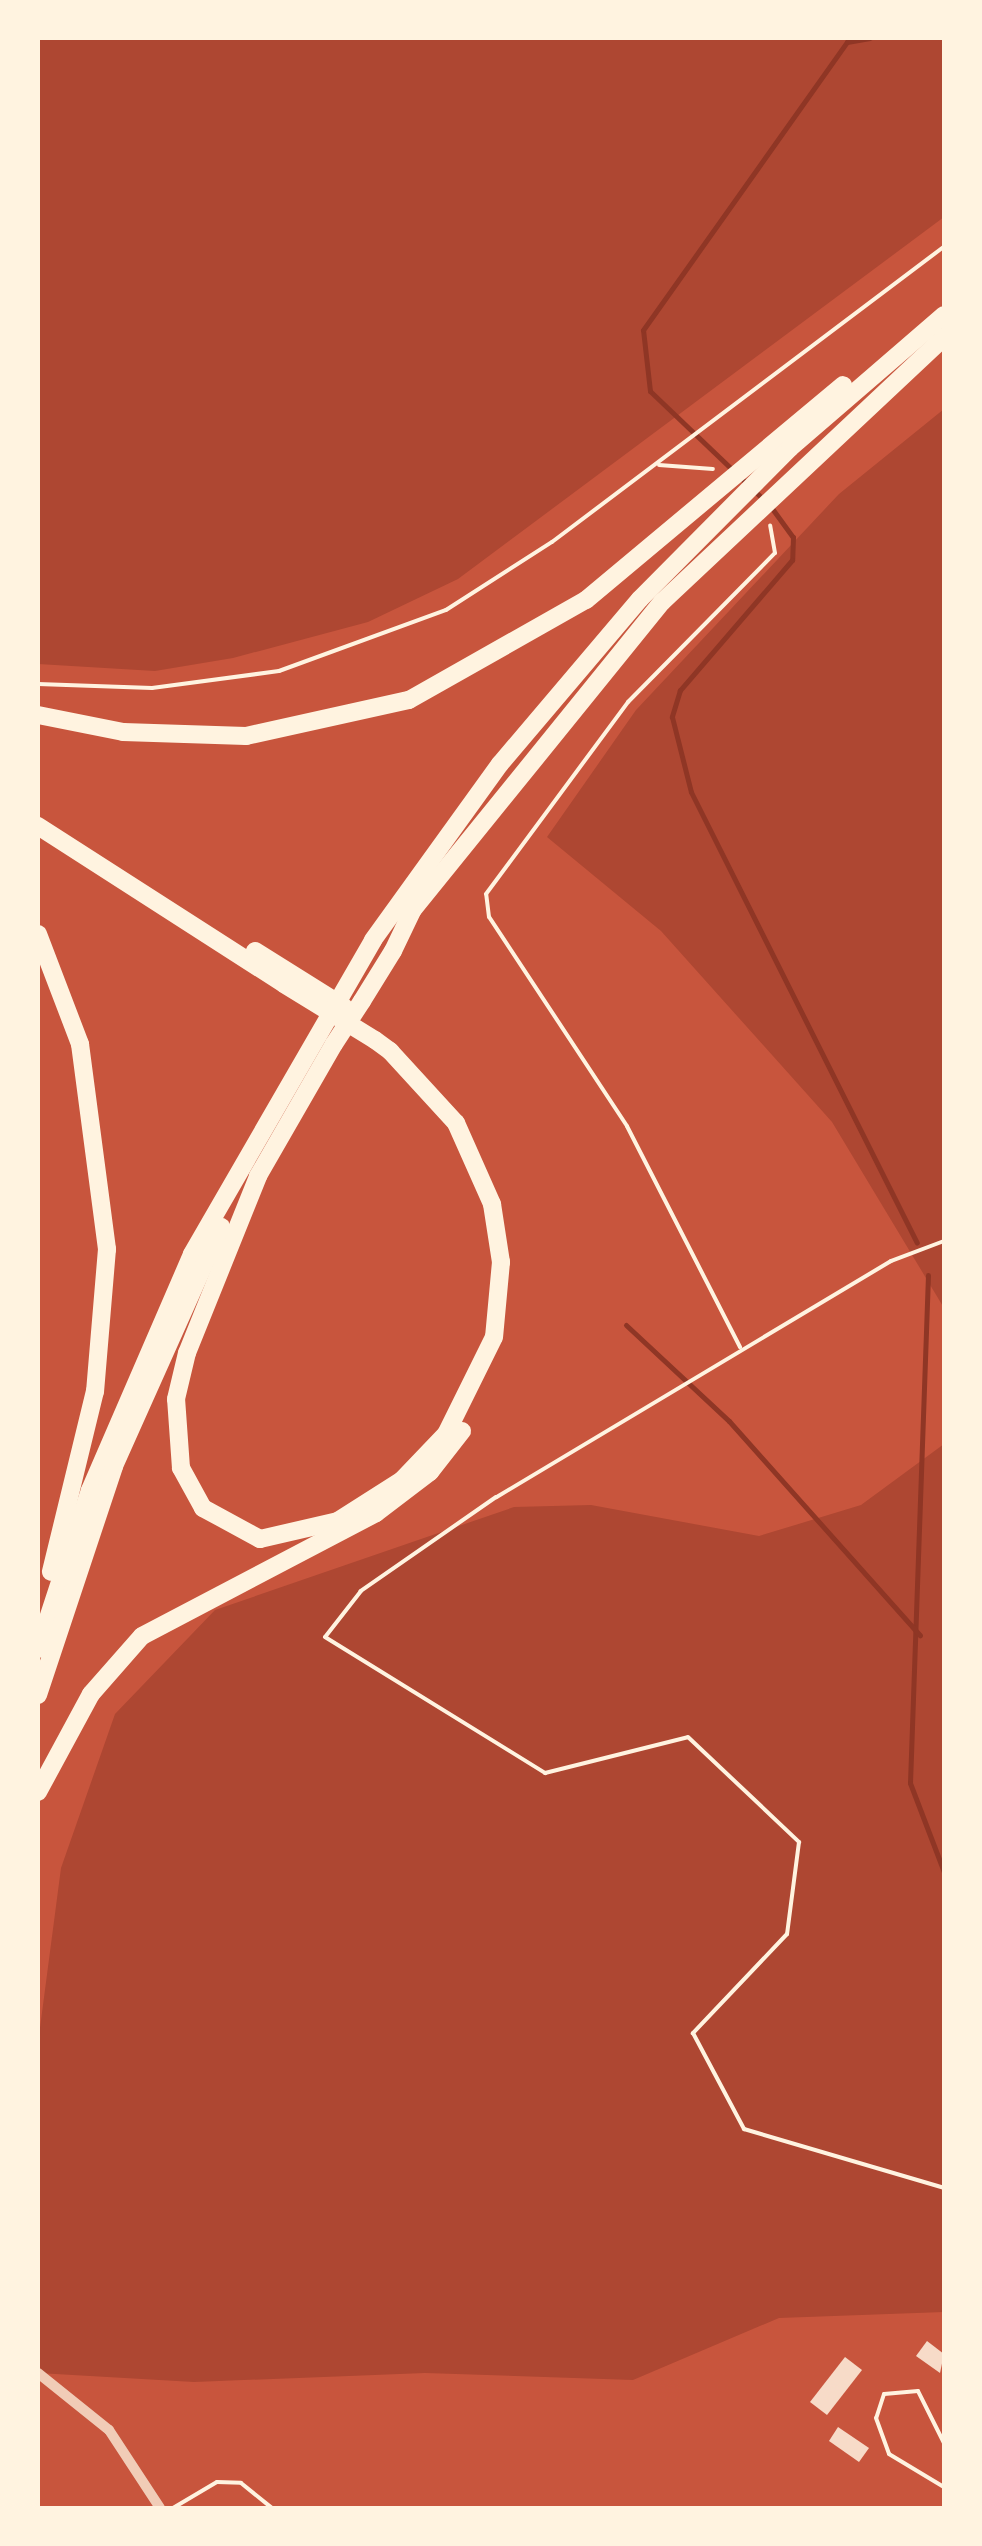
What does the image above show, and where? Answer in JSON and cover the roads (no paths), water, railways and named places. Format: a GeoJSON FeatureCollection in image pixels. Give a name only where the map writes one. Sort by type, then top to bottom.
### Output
{"type":"FeatureCollection","features":[{"type":"Feature","properties":{"kind":"highway"},"geometry":{"type":"LineString","coordinates":[[38,1649],[156,1330],[407,904],[715,534],[791,449],[944,303]]}},
{"type":"Feature","properties":{"kind":"highway"},"geometry":{"type":"LineString","coordinates":[[791,449],[944,315]]}},
{"type":"Feature","properties":{"kind":"highway"},"geometry":{"type":"LineString","coordinates":[[38,715],[188,737],[354,718],[512,649],[694,512],[791,449],[944,337]]}},
{"type":"Feature","properties":{"kind":"highway"},"geometry":{"type":"LineString","coordinates":[[38,812],[420,1062],[494,1171],[513,1263],[490,1382],[430,1472],[376,1514],[142,1636],[91,1694],[38,1792]]}},
{"type":"Feature","properties":{"kind":"highway"},"geometry":{"type":"LineString","coordinates":[[38,826],[390,1051],[456,1123],[492,1204],[501,1262],[494,1337],[446,1434],[402,1480],[338,1521],[260,1539],[220,1520],[191,1490],[176,1399],[224,1249],[297,1086]]}},
{"type":"Feature","properties":{"kind":"highway"},"geometry":{"type":"LineString","coordinates":[[38,934],[80,1044],[106,1249],[95,1392],[38,1615]]}},
{"type":"Feature","properties":{"kind":"highway"},"geometry":{"type":"LineString","coordinates":[[38,1695],[114,1466],[230,1208],[297,1086]]}},
{"type":"Feature","properties":{"kind":"street"},"geometry":{"type":"LineString","coordinates":[[38,2373],[110,2430],[160,2508]]}},
{"type":"Feature","properties":{"kind":"waterway"},"geometry":{"type":"LineString","coordinates":[[763,499],[650,391],[643,330],[847,42],[870,38]]}},
{"type":"Feature","properties":{"kind":"waterway"},"geometry":{"type":"LineString","coordinates":[[771,507],[793,537],[792,560],[680,690],[672,717],[691,792],[917,1243]]}},
{"type":"Feature","properties":{"kind":"waterway"},"geometry":{"type":"LineString","coordinates":[[928,1275],[910,1783],[944,1872]]}},
{"type":"Feature","properties":{"kind":"waterway"},"geometry":{"type":"LineString","coordinates":[[626,1325],[729,1421],[920,1635]]}}]}
